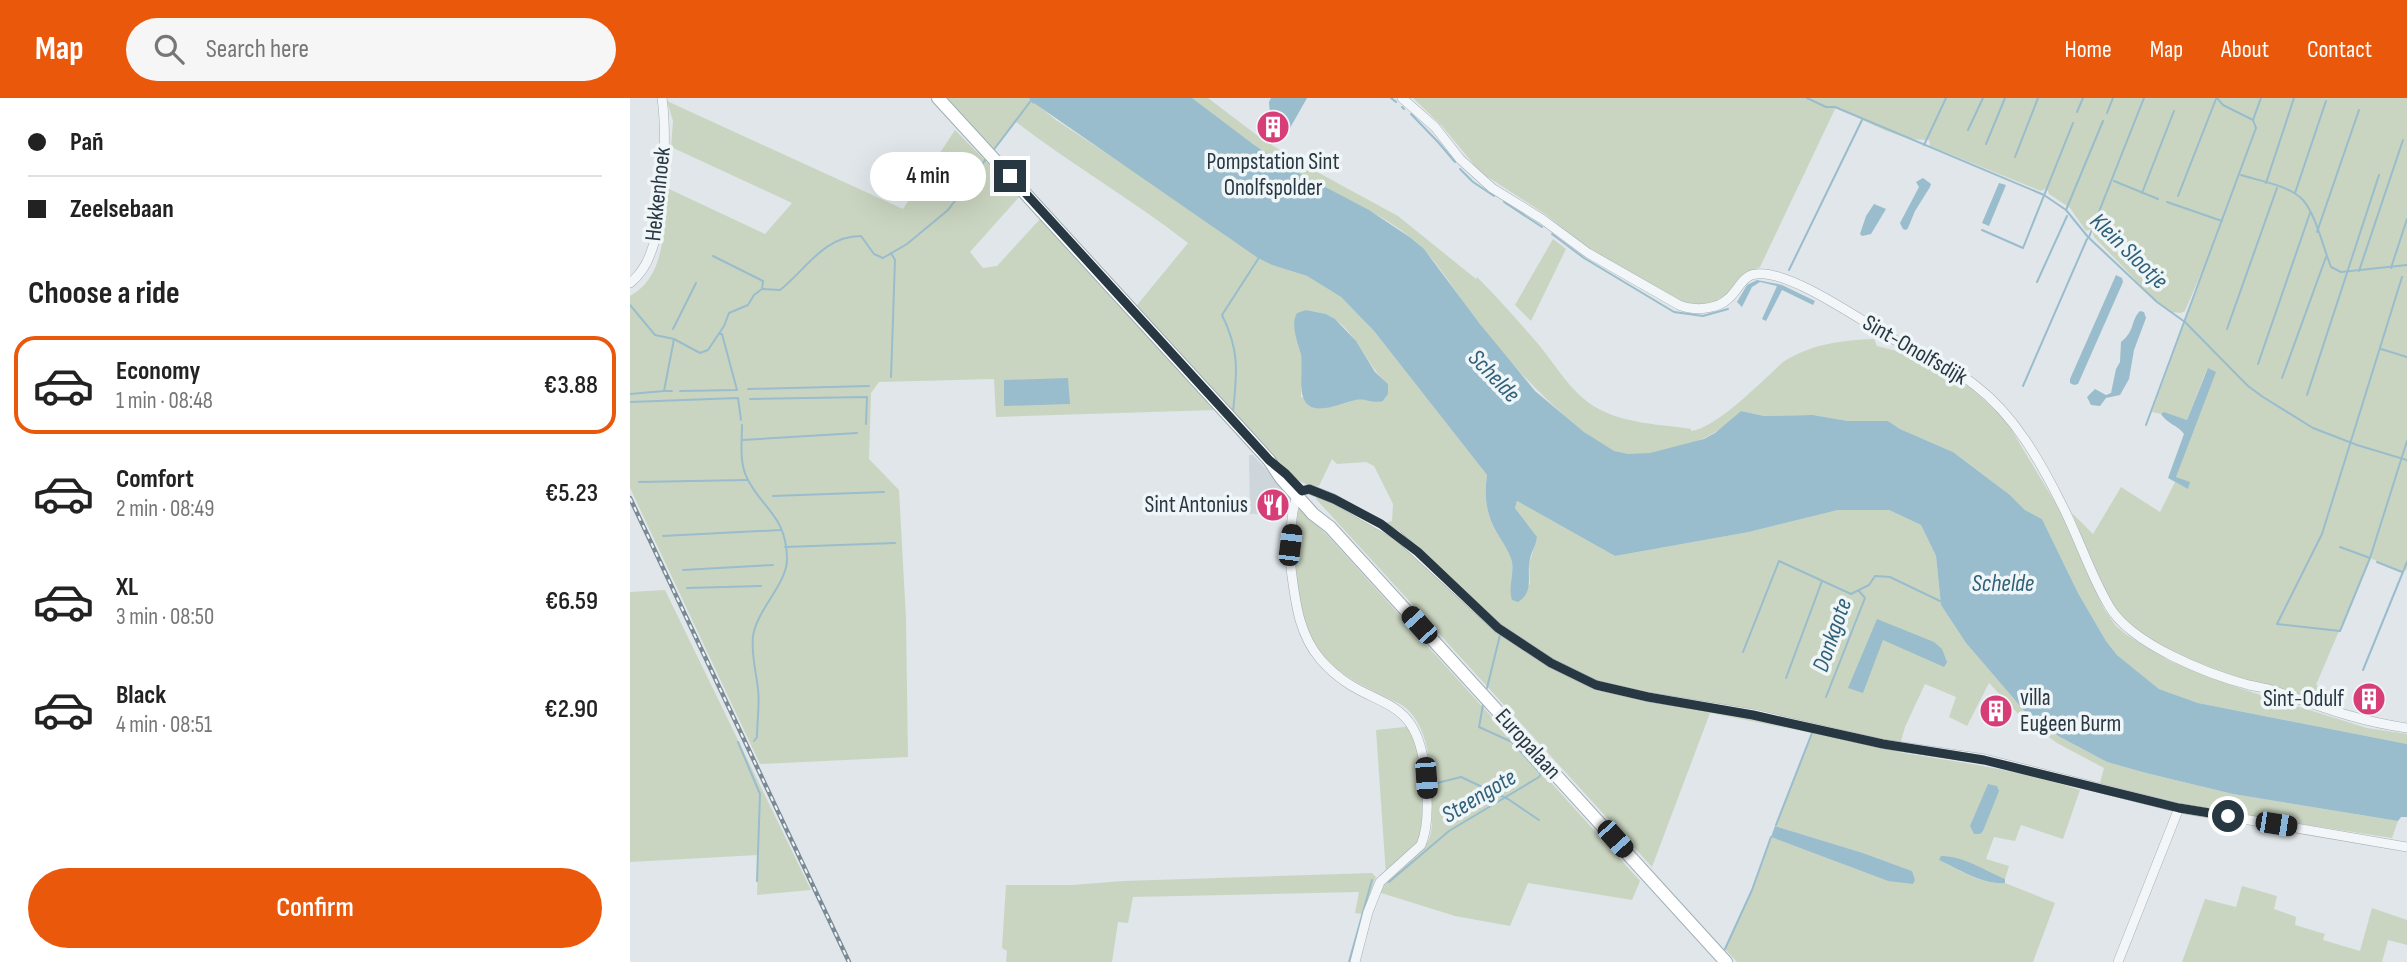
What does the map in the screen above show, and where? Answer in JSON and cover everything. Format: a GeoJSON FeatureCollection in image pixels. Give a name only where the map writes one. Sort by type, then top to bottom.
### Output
{"type":"FeatureCollection","features":[{"type":"Feature","properties":{"kind":"main road","name":"Europalaan"},"geometry":{"type":"LineString","coordinates":[[938,98],[1269,460],[1286,474],[1299,494],[1726,962]]}},
{"type":"Feature","properties":{"kind":"street","name":"Hekkenhoek"},"geometry":{"type":"LineString","coordinates":[[630,283],[640,272],[654,245],[663,159],[665,117],[662,98]]}},
{"type":"Feature","properties":{"kind":"street","name":"Sint-Onolfsdijk"},"geometry":{"type":"LineString","coordinates":[[1402,98],[1435,127],[1474,174],[1492,188],[1542,219],[1588,253],[1671,301],[1692,309],[1711,307],[1729,298],[1752,274],[1772,276],[1819,296],[1952,369],[1976,386],[1998,404],[2018,428],[2062,503],[2109,606],[2120,622],[2147,642],[2173,656],[2247,685],[2272,690],[2368,722],[2407,728]]}},
{"type":"Feature","properties":{"kind":"street"},"geometry":{"type":"LineString","coordinates":[[1355,962],[1368,912],[1380,882],[1421,845],[1427,797],[1424,758],[1421,741],[1406,716],[1339,676],[1321,660],[1308,641],[1298,617],[1289,561],[1299,494],[1309,489],[1381,524],[1418,552],[1498,628],[1551,663],[1596,685],[1753,715],[1883,744],[2010,765],[2179,808],[2407,847]]}},
{"type":"Feature","properties":{"kind":"street"},"geometry":{"type":"LineString","coordinates":[[2118,962],[2179,808]]}},
{"type":"Feature","properties":{"kind":"shaded area"},"geometry":{"type":"Polygon","coordinates":[[[1249,455],[1253,455],[1289,494],[1289,513],[1250,514],[1249,455]]]}},
{"type":"Feature","properties":{"kind":"green space"},"geometry":{"type":"Polygon","coordinates":[[[945,98],[1029,98],[1056,120],[1197,213],[1229,238],[1272,265],[1307,276],[1341,297],[1374,331],[1487,475],[1488,512],[1512,562],[1513,600],[1530,584],[1529,564],[1537,538],[1515,508],[1517,501],[1615,556],[1749,532],[1838,510],[1889,510],[1921,525],[1936,556],[1941,605],[1966,643],[2027,714],[2060,737],[2107,762],[2146,773],[2233,794],[2398,821],[2392,838],[2204,809],[2100,783],[2104,768],[2057,743],[2023,719],[1989,683],[1967,726],[1949,717],[1956,697],[1925,684],[1905,727],[1898,752],[2012,772],[2080,790],[2063,839],[2021,825],[2015,841],[1994,837],[1986,859],[2009,866],[2005,879],[1947,856],[1939,860],[1971,876],[1988,882],[2005,883],[2055,903],[2033,962],[1737,962],[1725,949],[1752,890],[1771,837],[1888,881],[1912,871],[1775,826],[1812,733],[1710,713],[1652,867],[1316,499],[1316,496],[1381,524],[1392,521],[1393,504],[1374,466],[1366,462],[1337,464],[1332,459],[1319,486],[1313,487],[1297,480],[1133,310],[1188,243],[1016,122],[993,150],[945,98]],[[1306,310],[1298,343],[1302,360],[1301,397],[1339,405],[1359,399],[1383,401],[1388,394],[1388,384],[1349,332],[1330,316],[1306,310]]]}},
{"type":"Feature","properties":{"kind":"green space"},"geometry":{"type":"Polygon","coordinates":[[[1192,98],[1208,98],[1295,160],[1398,216],[1476,279],[1477,277],[1580,395],[1597,408],[1619,417],[1691,431],[1702,428],[1726,413],[1783,362],[1827,344],[1874,339],[1877,346],[1920,357],[1973,390],[2005,419],[2059,509],[2104,609],[2116,626],[2127,635],[2170,661],[2245,690],[2367,728],[2407,734],[2407,744],[2198,703],[2159,689],[2117,655],[2106,641],[2078,593],[2042,519],[2025,510],[2010,495],[1953,452],[1888,421],[1848,421],[1813,415],[1764,416],[1741,411],[1716,432],[1680,447],[1641,454],[1620,453],[1609,449],[1563,414],[1520,372],[1434,262],[1411,238],[1375,214],[1279,162],[1192,98]]]}},
{"type":"Feature","properties":{"kind":"green space"},"geometry":{"type":"Polygon","coordinates":[[[1413,98],[2407,98],[2407,569],[2403,572],[2370,558],[2316,685],[2342,697],[2342,706],[2330,708],[2218,672],[2161,646],[2137,631],[2120,614],[2105,591],[2072,513],[2093,534],[2121,487],[2160,512],[2175,482],[2188,488],[2176,477],[2207,369],[2187,420],[2152,412],[2214,243],[2185,311],[2170,312],[2094,237],[2092,229],[2086,231],[2070,208],[2045,189],[2041,191],[1930,146],[1929,140],[1906,137],[1882,129],[1836,107],[1760,267],[1751,272],[1724,299],[1711,304],[1686,304],[1590,250],[1545,214],[1480,172],[1442,126],[1413,98]]]}},
{"type":"Feature","properties":{"kind":"green space"},"geometry":{"type":"Polygon","coordinates":[[[667,101],[903,209],[955,130],[1020,196],[970,252],[983,268],[997,266],[1041,218],[1215,410],[996,417],[994,379],[879,382],[871,393],[869,459],[899,490],[906,619],[908,757],[760,764],[630,488],[630,296],[651,276],[657,263],[664,233],[667,188],[765,234],[792,203],[671,147],[673,121],[667,101]]]}},
{"type":"Feature","properties":{"kind":"green space"},"geometry":{"type":"Polygon","coordinates":[[[1553,239],[1566,249],[1531,321],[1515,305],[1553,239]]]}},
{"type":"Feature","properties":{"kind":"green space"},"geometry":{"type":"Polygon","coordinates":[[[1301,509],[1640,881],[1632,900],[1528,883],[1510,926],[1455,916],[1378,892],[1416,856],[1427,843],[1431,833],[1428,751],[1416,719],[1406,708],[1342,673],[1317,650],[1311,640],[1300,610],[1295,576],[1296,526],[1298,510],[1301,509]]]}},
{"type":"Feature","properties":{"kind":"green space"},"geometry":{"type":"Polygon","coordinates":[[[665,590],[811,890],[757,895],[758,855],[630,862],[630,592],[665,590]]]}},
{"type":"Feature","properties":{"kind":"green space"},"geometry":{"type":"Polygon","coordinates":[[[1414,726],[1424,758],[1424,836],[1386,875],[1376,730],[1414,726]]]}},
{"type":"Feature","properties":{"kind":"green space"},"geometry":{"type":"Polygon","coordinates":[[[1372,873],[1376,877],[1363,914],[1355,913],[1359,892],[1133,897],[1128,923],[1118,922],[1112,962],[1006,962],[1007,951],[1002,948],[1006,885],[1072,885],[1372,873]]]}},
{"type":"Feature","properties":{"kind":"green space"},"geometry":{"type":"Polygon","coordinates":[[[2242,886],[2277,896],[2274,909],[2296,917],[2295,925],[2325,934],[2323,940],[2360,951],[2372,908],[2407,920],[2407,945],[2388,940],[2382,962],[2182,962],[2205,899],[2236,907],[2242,886]]]}},
{"type":"Feature","properties":{"kind":"water","name":"Schelde"},"geometry":{"type":"Polygon","coordinates":[[[1029,98],[1192,98],[1289,168],[1369,210],[1411,238],[1424,249],[1535,391],[1584,432],[1614,451],[1628,454],[1650,453],[1704,439],[1741,411],[1764,416],[1813,415],[1848,421],[1888,421],[1953,452],[2010,495],[2025,510],[2042,519],[2078,593],[2106,641],[2117,655],[2159,689],[2198,703],[2407,744],[2407,817],[2401,817],[2398,821],[2233,794],[2107,762],[2060,737],[2027,714],[1966,643],[1941,605],[1936,556],[1921,525],[1889,510],[1838,510],[1749,532],[1615,556],[1517,501],[1515,508],[1537,537],[1530,559],[1528,588],[1518,602],[1512,600],[1512,562],[1488,512],[1487,475],[1374,331],[1341,297],[1307,276],[1258,258],[1033,104],[1029,98]]]}},
{"type":"Feature","properties":{"kind":"water"},"geometry":{"type":"Polygon","coordinates":[[[1271,98],[1307,98],[1290,128],[1270,116],[1271,98]]]}},
{"type":"Feature","properties":{"kind":"water"},"geometry":{"type":"Polygon","coordinates":[[[1923,178],[1931,184],[1930,187],[1908,228],[1903,229],[1900,223],[1919,187],[1916,182],[1923,178]]]}},
{"type":"Feature","properties":{"kind":"water"},"geometry":{"type":"Polygon","coordinates":[[[1999,183],[2006,185],[1989,226],[1982,223],[1999,183]]]}},
{"type":"Feature","properties":{"kind":"water"},"geometry":{"type":"Polygon","coordinates":[[[1874,204],[1886,209],[1871,234],[1862,236],[1860,234],[1866,216],[1874,204]]]}},
{"type":"Feature","properties":{"kind":"water"},"geometry":{"type":"Polygon","coordinates":[[[2116,275],[2122,278],[2123,282],[2078,384],[2074,385],[2070,383],[2070,379],[2116,275]]]}},
{"type":"Feature","properties":{"kind":"water"},"geometry":{"type":"Polygon","coordinates":[[[1757,280],[1782,285],[1815,301],[1813,305],[1782,290],[1766,321],[1762,319],[1777,286],[1760,282],[1752,287],[1742,307],[1737,302],[1747,285],[1757,280]]]}},
{"type":"Feature","properties":{"kind":"water"},"geometry":{"type":"Polygon","coordinates":[[[1306,310],[1326,314],[1335,319],[1356,341],[1375,372],[1388,384],[1388,394],[1383,401],[1359,400],[1325,408],[1308,405],[1302,391],[1301,355],[1294,323],[1297,313],[1306,310]]]}},
{"type":"Feature","properties":{"kind":"water"},"geometry":{"type":"Polygon","coordinates":[[[2140,311],[2144,312],[2146,318],[2134,350],[2129,379],[2120,395],[2106,398],[2100,406],[2091,405],[2087,397],[2095,389],[2106,395],[2111,393],[2120,362],[2121,342],[2129,334],[2140,311]]]}},
{"type":"Feature","properties":{"kind":"water"},"geometry":{"type":"Polygon","coordinates":[[[2208,368],[2216,372],[2176,477],[2190,482],[2188,489],[2168,478],[2184,434],[2161,414],[2164,412],[2187,420],[2208,368]]]}},
{"type":"Feature","properties":{"kind":"water"},"geometry":{"type":"Polygon","coordinates":[[[1068,378],[1070,404],[1004,406],[1004,380],[1068,378]]]}},
{"type":"Feature","properties":{"kind":"water"},"geometry":{"type":"Polygon","coordinates":[[[1877,619],[1934,642],[1942,649],[1947,662],[1944,667],[1883,640],[1863,693],[1848,688],[1877,619]]]}},
{"type":"Feature","properties":{"kind":"water"},"geometry":{"type":"Polygon","coordinates":[[[1988,784],[1997,786],[1999,791],[1983,831],[1974,834],[1970,826],[1988,784]]]}},
{"type":"Feature","properties":{"kind":"water"},"geometry":{"type":"Polygon","coordinates":[[[1775,826],[1912,871],[1915,880],[1913,884],[1888,881],[1771,837],[1775,826]]]}},
{"type":"Feature","properties":{"kind":"water"},"geometry":{"type":"Polygon","coordinates":[[[1941,856],[1973,864],[2005,879],[2005,883],[1988,882],[1971,876],[1939,860],[1941,856]]]}},
{"type":"Feature","properties":{"kind":"waterway"},"geometry":{"type":"LineString","coordinates":[[992,152],[1033,98]]}},
{"type":"Feature","properties":{"kind":"waterway"},"geometry":{"type":"LineString","coordinates":[[1391,98],[1396,102]]}},
{"type":"Feature","properties":{"kind":"waterway","name":"Klein Slootje"},"geometry":{"type":"LineString","coordinates":[[1807,98],[1826,107],[1835,107],[2044,195],[2066,210],[2088,237],[2157,302],[2185,322],[2248,386],[2263,397],[2313,428],[2407,460]]}},
{"type":"Feature","properties":{"kind":"waterway"},"geometry":{"type":"LineString","coordinates":[[1924,145],[1946,98]]}},
{"type":"Feature","properties":{"kind":"waterway"},"geometry":{"type":"LineString","coordinates":[[1968,130],[1983,98]]}},
{"type":"Feature","properties":{"kind":"waterway"},"geometry":{"type":"LineString","coordinates":[[1986,144],[2005,98]]}},
{"type":"Feature","properties":{"kind":"waterway"},"geometry":{"type":"LineString","coordinates":[[2015,157],[2038,98]]}},
{"type":"Feature","properties":{"kind":"waterway"},"geometry":{"type":"LineString","coordinates":[[2077,112],[2083,98]]}},
{"type":"Feature","properties":{"kind":"waterway"},"geometry":{"type":"LineString","coordinates":[[2107,113],[2113,98]]}},
{"type":"Feature","properties":{"kind":"waterway"},"geometry":{"type":"LineString","coordinates":[[2089,237],[2144,98]]}},
{"type":"Feature","properties":{"kind":"waterway"},"geometry":{"type":"LineString","coordinates":[[2146,425],[2256,128],[2253,120],[2223,105],[2217,98]]}},
{"type":"Feature","properties":{"kind":"waterway"},"geometry":{"type":"LineString","coordinates":[[2253,120],[2261,98]]}},
{"type":"Feature","properties":{"kind":"waterway"},"geometry":{"type":"LineString","coordinates":[[2266,183],[2294,98]]}},
{"type":"Feature","properties":{"kind":"waterway"},"geometry":{"type":"LineString","coordinates":[[2178,196],[2216,99]]}},
{"type":"Feature","properties":{"kind":"waterway"},"geometry":{"type":"LineString","coordinates":[[2295,193],[2326,101]]}},
{"type":"Feature","properties":{"kind":"waterway"},"geometry":{"type":"LineString","coordinates":[[2317,232],[2359,110]]}},
{"type":"Feature","properties":{"kind":"waterway"},"geometry":{"type":"LineString","coordinates":[[2142,193],[2174,111]]}},
{"type":"Feature","properties":{"kind":"waterway"},"geometry":{"type":"LineString","coordinates":[[1411,114],[1455,162]]}},
{"type":"Feature","properties":{"kind":"waterway"},"geometry":{"type":"LineString","coordinates":[[1789,270],[1862,120]]}},
{"type":"Feature","properties":{"kind":"waterway"},"geometry":{"type":"LineString","coordinates":[[2066,210],[2103,121]]}},
{"type":"Feature","properties":{"kind":"waterway"},"geometry":{"type":"LineString","coordinates":[[1982,230],[2023,248],[2073,123]]}},
{"type":"Feature","properties":{"kind":"waterway"},"geometry":{"type":"LineString","coordinates":[[2359,271],[2403,140]]}},
{"type":"Feature","properties":{"kind":"waterway"},"geometry":{"type":"LineString","coordinates":[[630,305],[655,335],[674,339],[700,353],[708,350],[729,313],[748,305],[762,289],[780,290],[816,256],[836,242],[861,236],[874,254],[883,258],[907,244],[948,210],[986,159]]}},
{"type":"Feature","properties":{"kind":"waterway"},"geometry":{"type":"LineString","coordinates":[[1460,169],[1494,196]]}},
{"type":"Feature","properties":{"kind":"waterway"},"geometry":{"type":"LineString","coordinates":[[2241,175],[2282,187],[2303,200],[2308,206],[2331,267],[2341,272],[2407,265]]}},
{"type":"Feature","properties":{"kind":"waterway"},"geometry":{"type":"LineString","coordinates":[[2307,395],[2379,175]]}},
{"type":"Feature","properties":{"kind":"waterway"},"geometry":{"type":"LineString","coordinates":[[2114,181],[2158,199]]}},
{"type":"Feature","properties":{"kind":"waterway"},"geometry":{"type":"LineString","coordinates":[[2227,329],[2277,188]]}},
{"type":"Feature","properties":{"kind":"waterway"},"geometry":{"type":"LineString","coordinates":[[1504,202],[1542,227]]}},
{"type":"Feature","properties":{"kind":"waterway"},"geometry":{"type":"LineString","coordinates":[[2167,202],[2222,221]]}},
{"type":"Feature","properties":{"kind":"waterway"},"geometry":{"type":"LineString","coordinates":[[2258,364],[2310,213]]}},
{"type":"Feature","properties":{"kind":"waterway"},"geometry":{"type":"LineString","coordinates":[[2037,282],[2067,216]]}},
{"type":"Feature","properties":{"kind":"waterway"},"geometry":{"type":"LineString","coordinates":[[2391,268],[2407,219]]}},
{"type":"Feature","properties":{"kind":"waterway"},"geometry":{"type":"LineString","coordinates":[[1552,234],[1584,258],[1674,312],[1703,316],[1728,309]]}},
{"type":"Feature","properties":{"kind":"waterway"},"geometry":{"type":"LineString","coordinates":[[2023,386],[2087,239]]}},
{"type":"Feature","properties":{"kind":"waterway"},"geometry":{"type":"LineString","coordinates":[[891,253],[895,260],[891,377]]}},
{"type":"Feature","properties":{"kind":"waterway"},"geometry":{"type":"LineString","coordinates":[[713,256],[763,281],[762,289]]}},
{"type":"Feature","properties":{"kind":"waterway"},"geometry":{"type":"LineString","coordinates":[[1233,412],[1236,362],[1232,340],[1222,315],[1260,256]]}},
{"type":"Feature","properties":{"kind":"waterway"},"geometry":{"type":"LineString","coordinates":[[2282,378],[2326,257]]}},
{"type":"Feature","properties":{"kind":"waterway"},"geometry":{"type":"LineString","coordinates":[[2370,558],[2340,631],[2277,624],[2322,534],[2402,277]]}},
{"type":"Feature","properties":{"kind":"waterway"},"geometry":{"type":"LineString","coordinates":[[673,329],[696,283]]}},
{"type":"Feature","properties":{"kind":"waterway"},"geometry":{"type":"LineString","coordinates":[[680,391],[737,390],[722,334],[719,334]]}},
{"type":"Feature","properties":{"kind":"waterway"},"geometry":{"type":"LineString","coordinates":[[672,391],[664,391],[674,339]]}},
{"type":"Feature","properties":{"kind":"waterway"},"geometry":{"type":"LineString","coordinates":[[2381,349],[2407,357]]}},
{"type":"Feature","properties":{"kind":"waterway"},"geometry":{"type":"LineString","coordinates":[[748,389],[869,386]]}},
{"type":"Feature","properties":{"kind":"waterway"},"geometry":{"type":"LineString","coordinates":[[630,394],[664,391]]}},
{"type":"Feature","properties":{"kind":"waterway"},"geometry":{"type":"LineString","coordinates":[[750,399],[867,397],[866,424]]}},
{"type":"Feature","properties":{"kind":"waterway"},"geometry":{"type":"LineString","coordinates":[[630,402],[738,398],[741,420]]}},
{"type":"Feature","properties":{"kind":"waterway"},"geometry":{"type":"LineString","coordinates":[[742,425],[744,472],[753,489],[778,522],[786,543],[787,558],[783,577],[760,616],[753,636],[759,701],[757,737],[754,741]]}},
{"type":"Feature","properties":{"kind":"waterway"},"geometry":{"type":"LineString","coordinates":[[743,440],[857,433]]}},
{"type":"Feature","properties":{"kind":"waterway"},"geometry":{"type":"LineString","coordinates":[[2340,547],[2370,558],[2407,441]]}},
{"type":"Feature","properties":{"kind":"waterway"},"geometry":{"type":"LineString","coordinates":[[639,482],[747,480]]}},
{"type":"Feature","properties":{"kind":"waterway"},"geometry":{"type":"LineString","coordinates":[[773,496],[884,492]]}},
{"type":"Feature","properties":{"kind":"waterway"},"geometry":{"type":"LineString","coordinates":[[663,536],[781,530]]}},
{"type":"Feature","properties":{"kind":"waterway"},"geometry":{"type":"LineString","coordinates":[[785,547],[895,543]]}},
{"type":"Feature","properties":{"kind":"waterway"},"geometry":{"type":"LineString","coordinates":[[1743,652],[1779,561],[1851,594],[1869,585],[1875,576],[1890,577],[1940,601]]}},
{"type":"Feature","properties":{"kind":"waterway"},"geometry":{"type":"LineString","coordinates":[[2377,562],[2402,572]]}},
{"type":"Feature","properties":{"kind":"waterway"},"geometry":{"type":"LineString","coordinates":[[2363,670],[2407,562]]}},
{"type":"Feature","properties":{"kind":"waterway"},"geometry":{"type":"LineString","coordinates":[[683,570],[773,565]]}},
{"type":"Feature","properties":{"kind":"waterway"},"geometry":{"type":"LineString","coordinates":[[1786,678],[1822,581]]}},
{"type":"Feature","properties":{"kind":"waterway"},"geometry":{"type":"LineString","coordinates":[[687,588],[761,586]]}},
{"type":"Feature","properties":{"kind":"waterway","name":"Donkgote"},"geometry":{"type":"LineString","coordinates":[[1826,697],[1865,598],[1859,591]]}},
{"type":"Feature","properties":{"kind":"waterway","name":"Steengote"},"geometry":{"type":"LineString","coordinates":[[1487,688],[1500,635]]}},
{"type":"Feature","properties":{"kind":"waterway","name":"Steengote"},"geometry":{"type":"LineString","coordinates":[[1389,882],[1449,831],[1541,774],[1512,742],[1479,727],[1483,705]]}},
{"type":"Feature","properties":{"kind":"waterway","name":"Donkgote"},"geometry":{"type":"LineString","coordinates":[[1776,825],[1812,733]]}},
{"type":"Feature","properties":{"kind":"waterway"},"geometry":{"type":"LineString","coordinates":[[738,742],[760,794],[757,881]]}},
{"type":"Feature","properties":{"kind":"waterway"},"geometry":{"type":"LineString","coordinates":[[1437,783],[1461,777],[1508,799],[1539,820]]}},
{"type":"Feature","properties":{"kind":"waterway","name":"Donkgote"},"geometry":{"type":"LineString","coordinates":[[1725,949],[1752,890],[1771,837]]}},
{"type":"Feature","properties":{"kind":"waterway","name":"Steengote"},"geometry":{"type":"LineString","coordinates":[[1349,962],[1372,880]]}},
{"type":"Feature","properties":{"kind":"railway"},"geometry":{"type":"LineString","coordinates":[[630,498],[849,962]]}},
{"type":"Feature","properties":{"kind":"place","name":"Pompstation Sint Onolfspolder"},"geometry":{"type":"Point","coordinates":[1273,127]}},
{"type":"Feature","properties":{"kind":"place","name":"Sint Antonius"},"geometry":{"type":"Point","coordinates":[1273,505]}},
{"type":"Feature","properties":{"kind":"place","name":"Sint-Odulf"},"geometry":{"type":"Point","coordinates":[2369,699]}},
{"type":"Feature","properties":{"kind":"place","name":"villa Eugeen Burm"},"geometry":{"type":"Point","coordinates":[1996,711]}},
{"type":"Feature","properties":{"kind":"route"},"geometry":{"type":"LineString","coordinates":[[1010,176],[1269,460],[1302,491],[1309,489],[1334,499],[1397,535],[1498,628],[1551,663],[1596,685],[1618,692],[1703,705],[1883,744],[1984,760],[2179,808],[2228,816]]}}]}
